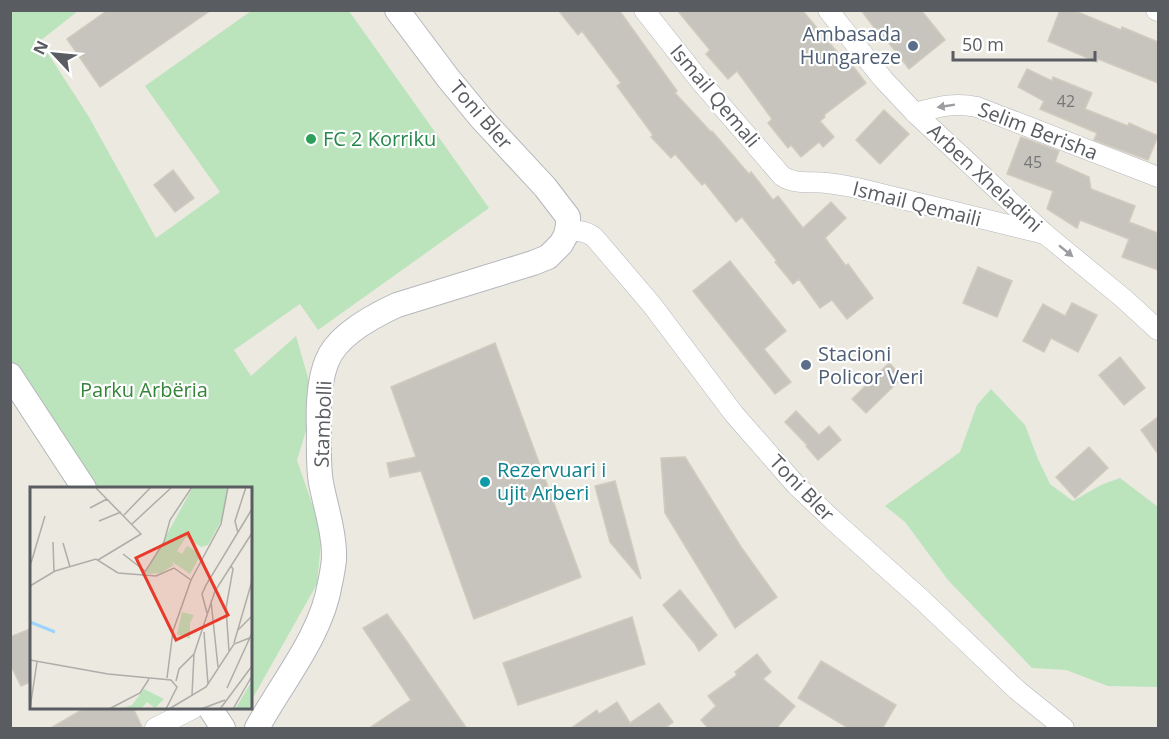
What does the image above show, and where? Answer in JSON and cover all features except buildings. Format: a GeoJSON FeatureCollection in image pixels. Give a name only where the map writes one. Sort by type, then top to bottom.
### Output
{"type":"FeatureCollection","features":[{"type":"Feature","properties":{"kind":"street","name":"Toni Bler"},"geometry":{"type":"LineString","coordinates":[[397,10],[481,118],[545,187],[567,224],[594,237],[652,305],[734,414],[796,485],[1017,690],[1064,729]]}},
{"type":"Feature","properties":{"kind":"street","name":"Ismail Qemali"},"geometry":{"type":"LineString","coordinates":[[644,10],[701,82],[782,176],[788,180]]}},
{"type":"Feature","properties":{"kind":"street","name":"Arben Xheladini"},"geometry":{"type":"LineString","coordinates":[[828,10],[883,79],[915,113],[1045,234],[1158,330]]}},
{"type":"Feature","properties":{"kind":"street","name":"Selim Berisha"},"geometry":{"type":"LineString","coordinates":[[915,113],[949,105],[977,106],[1158,177]]}},
{"type":"Feature","properties":{"kind":"street","name":"Ismail Qemaili"},"geometry":{"type":"LineString","coordinates":[[788,180],[857,188],[1045,234]]}},
{"type":"Feature","properties":{"kind":"street","name":"Stambolli"},"geometry":{"type":"LineString","coordinates":[[257,729],[326,607],[334,560],[321,480],[319,418],[322,378],[327,361],[336,346],[362,324],[397,305],[549,257],[561,244],[567,224]]}},
{"type":"Feature","properties":{"kind":"street"},"geometry":{"type":"LineString","coordinates":[[10,375],[83,487]]}},
{"type":"Feature","properties":{"kind":"street"},"geometry":{"type":"LineString","coordinates":[[155,729],[193,709]]}},
{"type":"Feature","properties":{"kind":"street"},"geometry":{"type":"LineString","coordinates":[[211,709],[223,729]]}},
{"type":"Feature","properties":{"kind":"green space","name":"Parku Arbëria"},"geometry":{"type":"Polygon","coordinates":[[[10,11],[78,11],[40,41],[89,117],[156,238],[220,192],[145,86],[251,11],[349,11],[489,208],[318,330],[300,304],[234,350],[251,376],[296,336],[315,402],[297,460],[322,533],[317,584],[252,699],[252,487],[93,487],[11,362],[10,11]]]}},
{"type":"Feature","properties":{"kind":"green space"},"geometry":{"type":"Polygon","coordinates":[[[991,389],[1025,425],[1050,484],[1073,501],[1101,485],[1120,478],[1158,507],[1158,687],[1108,686],[1066,670],[1032,668],[948,580],[905,522],[885,506],[960,452],[977,405],[991,389]]]}},
{"type":"Feature","properties":{"kind":"place","name":"Ambasada Hungareze"},"geometry":{"type":"Point","coordinates":[913,46]}},
{"type":"Feature","properties":{"kind":"place","name":"FC 2 Korriku"},"geometry":{"type":"Point","coordinates":[311,139]}},
{"type":"Feature","properties":{"kind":"place","name":"Stacioni Policor Veri"},"geometry":{"type":"Point","coordinates":[806,365]}},
{"type":"Feature","properties":{"kind":"place","name":"Rezervuari i ujit Arberi"},"geometry":{"type":"Point","coordinates":[485,482]}}]}
